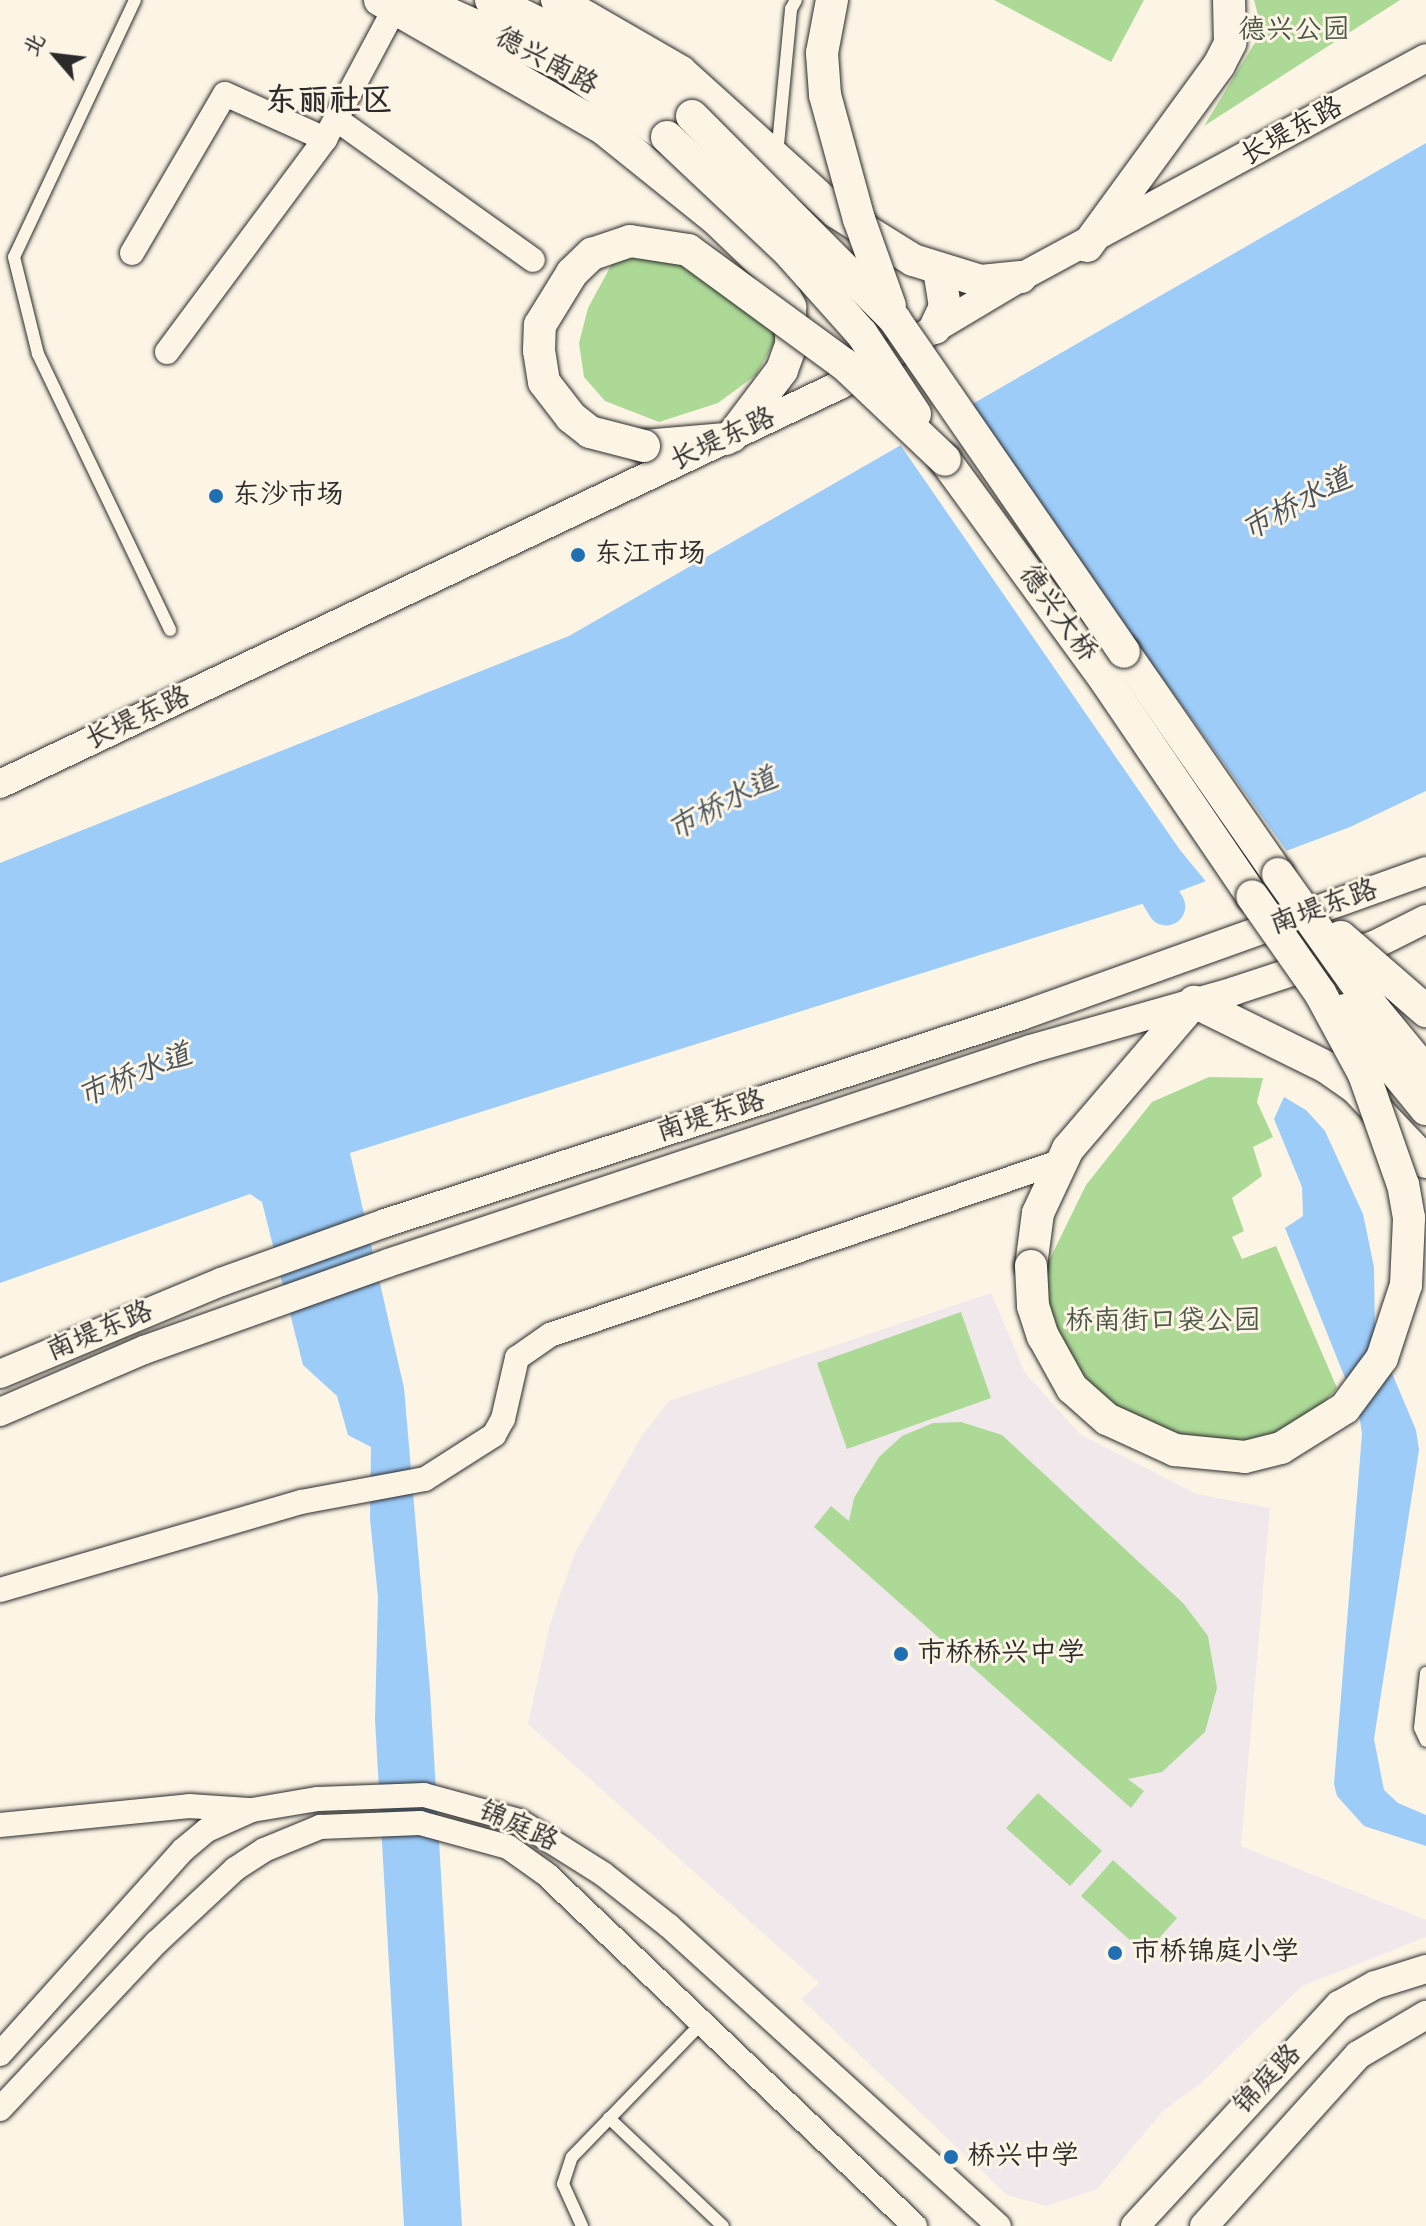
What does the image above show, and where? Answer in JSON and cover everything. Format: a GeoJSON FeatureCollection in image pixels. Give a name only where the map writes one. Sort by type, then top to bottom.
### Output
{"type":"FeatureCollection","features":[{"type":"Feature","properties":{"kind":"main road","name":"德兴南路"},"geometry":{"type":"LineString","coordinates":[[491,0],[574,39],[692,116]]}},
{"type":"Feature","properties":{"kind":"main road"},"geometry":{"type":"LineString","coordinates":[[557,0],[681,72],[832,209],[913,260],[981,281],[1021,277]]}},
{"type":"Feature","properties":{"kind":"main road"},"geometry":{"type":"LineString","coordinates":[[602,0],[615,31]]}},
{"type":"Feature","properties":{"kind":"main road"},"geometry":{"type":"LineString","coordinates":[[832,0],[822,53],[825,95],[859,219],[895,320]]}},
{"type":"Feature","properties":{"kind":"main road"},"geometry":{"type":"LineString","coordinates":[[1087,246],[1165,144],[1230,43],[1229,0]]}},
{"type":"Feature","properties":{"kind":"main road","name":"德兴南路"},"geometry":{"type":"LineString","coordinates":[[397,3],[564,65],[667,137]]}},
{"type":"Feature","properties":{"kind":"main road"},"geometry":{"type":"LineString","coordinates":[[397,3],[604,129],[716,219],[774,275],[790,307],[791,345],[782,370],[729,438],[644,446],[590,432],[571,417],[544,382],[539,350],[540,325],[572,273],[592,254],[630,241],[688,250],[844,364],[945,460]]}},
{"type":"Feature","properties":{"kind":"main road","name":"德兴大桥"},"geometry":{"type":"LineString","coordinates":[[692,116],[837,256],[895,320],[1278,874],[1374,1009],[1426,1072]]}},
{"type":"Feature","properties":{"kind":"main road","name":"德兴大桥"},"geometry":{"type":"LineString","coordinates":[[667,137],[788,251],[862,334],[945,460],[1106,681],[1252,896],[1426,1109]]}},
{"type":"Feature","properties":{"kind":"main road"},"geometry":{"type":"LineString","coordinates":[[774,275],[796,285],[822,281],[840,247],[832,209]]}},
{"type":"Feature","properties":{"kind":"main road"},"geometry":{"type":"LineString","coordinates":[[935,328],[945,307],[939,269]]}},
{"type":"Feature","properties":{"kind":"main road"},"geometry":{"type":"LineString","coordinates":[[1278,874],[1376,972],[1426,1011]]}},
{"type":"Feature","properties":{"kind":"main road"},"geometry":{"type":"LineString","coordinates":[[1252,896],[1320,993],[1364,1074],[1403,1185],[1409,1218],[1406,1285],[1382,1358],[1345,1408],[1281,1448],[1245,1457],[1175,1450],[1107,1419],[1072,1388],[1043,1336],[1033,1306],[1031,1266],[1038,1213],[1062,1161],[1100,1107],[1194,1002],[1326,1067],[1356,1088],[1426,1162]]}},
{"type":"Feature","properties":{"kind":"street"},"geometry":{"type":"LineString","coordinates":[[167,352],[330,129],[397,3]]}},
{"type":"Feature","properties":{"kind":"street","name":"长堤东路"},"geometry":{"type":"LineString","coordinates":[[0,784],[840,385],[1021,277],[1087,246],[1426,58]]}},
{"type":"Feature","properties":{"kind":"street"},"geometry":{"type":"LineString","coordinates":[[132,253],[225,94],[330,129],[533,260]]}},
{"type":"Feature","properties":{"kind":"street","name":"南堤东路"},"geometry":{"type":"LineString","coordinates":[[0,1374],[221,1282],[385,1223],[1021,1016],[1426,871]]}},
{"type":"Feature","properties":{"kind":"street","name":"南堤东路"},"geometry":{"type":"LineString","coordinates":[[0,1412],[240,1315],[388,1263],[1031,1049],[1374,945],[1426,919]]}},
{"type":"Feature","properties":{"kind":"street"},"geometry":{"type":"LineString","coordinates":[[0,1590],[301,1502],[425,1479],[494,1435],[503,1419],[517,1358],[550,1335],[1062,1161]]}},
{"type":"Feature","properties":{"kind":"street","name":"锦庭路"},"geometry":{"type":"LineString","coordinates":[[0,2054],[183,1850],[207,1830],[252,1810],[362,1796],[449,1800],[519,1821],[558,1841],[603,1874],[669,1926],[999,2226]]}},
{"type":"Feature","properties":{"kind":"street"},"geometry":{"type":"LineString","coordinates":[[0,1825],[189,1806],[252,1810]]}},
{"type":"Feature","properties":{"kind":"street","name":"锦庭路"},"geometry":{"type":"LineString","coordinates":[[0,2109],[157,1942],[235,1869],[264,1850],[320,1827],[368,1824],[446,1827],[508,1847],[546,1874],[915,2226]]}},
{"type":"Feature","properties":{"kind":"street","name":"锦庭路"},"geometry":{"type":"LineString","coordinates":[[1135,2226],[1339,2005],[1375,1985],[1426,1969]]}},
{"type":"Feature","properties":{"kind":"street","name":"锦庭路"},"geometry":{"type":"LineString","coordinates":[[1204,2226],[1358,2055],[1426,2015]]}},
{"type":"Feature","properties":{"kind":"lane"},"geometry":{"type":"LineString","coordinates":[[135,0],[14,257],[38,354],[170,630]]}},
{"type":"Feature","properties":{"kind":"lane"},"geometry":{"type":"LineString","coordinates":[[777,158],[791,9],[796,0]]}},
{"type":"Feature","properties":{"kind":"lane"},"geometry":{"type":"LineString","coordinates":[[1426,1673],[1420,1728],[1426,1741]]}},
{"type":"Feature","properties":{"kind":"lane"},"geometry":{"type":"LineString","coordinates":[[582,2226],[567,2199],[565,2171],[609,2118],[703,2022]]}},
{"type":"Feature","properties":{"kind":"lane"},"geometry":{"type":"LineString","coordinates":[[609,2118],[723,2226]]}},
{"type":"Feature","properties":{"kind":"shaded area","name":"市桥桥兴中学"},"geometry":{"type":"Polygon","coordinates":[[[991,1293],[1025,1373],[1081,1435],[1197,1494],[1270,1508],[1241,1846],[1426,1920],[1426,1937],[1302,1986],[1201,2083],[1164,2110],[1097,2189],[1046,2206],[1007,2195],[801,1999],[819,1983],[528,1724],[550,1624],[575,1553],[641,1437],[669,1401],[991,1293]]]}},
{"type":"Feature","properties":{"kind":"green space"},"geometry":{"type":"Polygon","coordinates":[[[994,0],[1144,0],[1111,62],[994,0]]]}},
{"type":"Feature","properties":{"kind":"green space","name":"德兴公园"},"geometry":{"type":"Polygon","coordinates":[[[1254,0],[1400,0],[1204,126],[1262,31],[1254,0]]]}},
{"type":"Feature","properties":{"kind":"green space"},"geometry":{"type":"Polygon","coordinates":[[[664,253],[699,270],[778,336],[756,375],[718,403],[659,422],[605,401],[584,377],[579,343],[588,308],[614,260],[664,253]]]}},
{"type":"Feature","properties":{"kind":"green space","name":"桥南街口袋公园"},"geometry":{"type":"Polygon","coordinates":[[[1209,1077],[1263,1078],[1257,1102],[1273,1137],[1253,1147],[1262,1176],[1232,1198],[1244,1231],[1232,1237],[1242,1259],[1276,1246],[1337,1388],[1293,1436],[1228,1449],[1186,1445],[1102,1408],[1068,1363],[1041,1277],[1086,1185],[1152,1102],[1209,1077]]]}},
{"type":"Feature","properties":{"kind":"green space"},"geometry":{"type":"Polygon","coordinates":[[[961,1312],[991,1398],[847,1449],[817,1363],[961,1312]]]}},
{"type":"Feature","properties":{"kind":"green space"},"geometry":{"type":"Polygon","coordinates":[[[961,1422],[1002,1435],[1183,1603],[1208,1636],[1217,1688],[1205,1732],[1162,1772],[1128,1779],[1144,1791],[1131,1808],[814,1527],[831,1506],[849,1521],[854,1498],[879,1457],[902,1436],[933,1423],[961,1422]]]}},
{"type":"Feature","properties":{"kind":"green space"},"geometry":{"type":"Polygon","coordinates":[[[1038,1793],[1102,1851],[1070,1886],[1006,1828],[1038,1793]]]}},
{"type":"Feature","properties":{"kind":"green space"},"geometry":{"type":"Polygon","coordinates":[[[1113,1860],[1177,1918],[1145,1954],[1081,1896],[1113,1860]]]}},
{"type":"Feature","properties":{"kind":"water","name":"市桥水道"},"geometry":{"type":"Polygon","coordinates":[[[1426,143],[1426,791],[1350,827],[1161,898],[350,1153],[404,1388],[430,1690],[462,2226],[404,2226],[375,1720],[378,1597],[370,1519],[371,1447],[348,1435],[337,1396],[303,1365],[262,1202],[250,1194],[0,1283],[0,863],[569,636],[1426,143]]]}},
{"type":"Feature","properties":{"kind":"water"},"geometry":{"type":"Polygon","coordinates":[[[1284,1097],[1306,1110],[1325,1131],[1363,1214],[1374,1267],[1375,1333],[1416,1430],[1419,1450],[1374,1739],[1384,1790],[1398,1803],[1426,1815],[1426,1846],[1364,1826],[1337,1796],[1334,1784],[1362,1434],[1359,1413],[1285,1228],[1303,1216],[1302,1187],[1274,1119],[1284,1097]]]}},
{"type":"Feature","properties":{"kind":"pier"},"geometry":{"type":"Polygon","coordinates":[[[965,404],[1289,854],[1208,884],[1180,850],[899,443],[965,404]]]}},
{"type":"Feature","properties":{"kind":"waterway"},"geometry":{"type":"LineString","coordinates":[[1135,854],[1166,906]]}},
{"type":"Feature","properties":{"kind":"place","name":"东沙市场"},"geometry":{"type":"Point","coordinates":[216,496]}},
{"type":"Feature","properties":{"kind":"place","name":"东江市场"},"geometry":{"type":"Point","coordinates":[578,555]}},
{"type":"Feature","properties":{"kind":"place","name":"市桥桥兴中学"},"geometry":{"type":"Point","coordinates":[901,1654]}},
{"type":"Feature","properties":{"kind":"place","name":"市桥锦庭小学"},"geometry":{"type":"Point","coordinates":[1115,1953]}},
{"type":"Feature","properties":{"kind":"place","name":"桥兴中学"},"geometry":{"type":"Point","coordinates":[951,2157]}},
{"type":"Feature","properties":{"kind":"district","name":"东丽社区"},"geometry":{"type":"Point","coordinates":[329,101]}}]}
